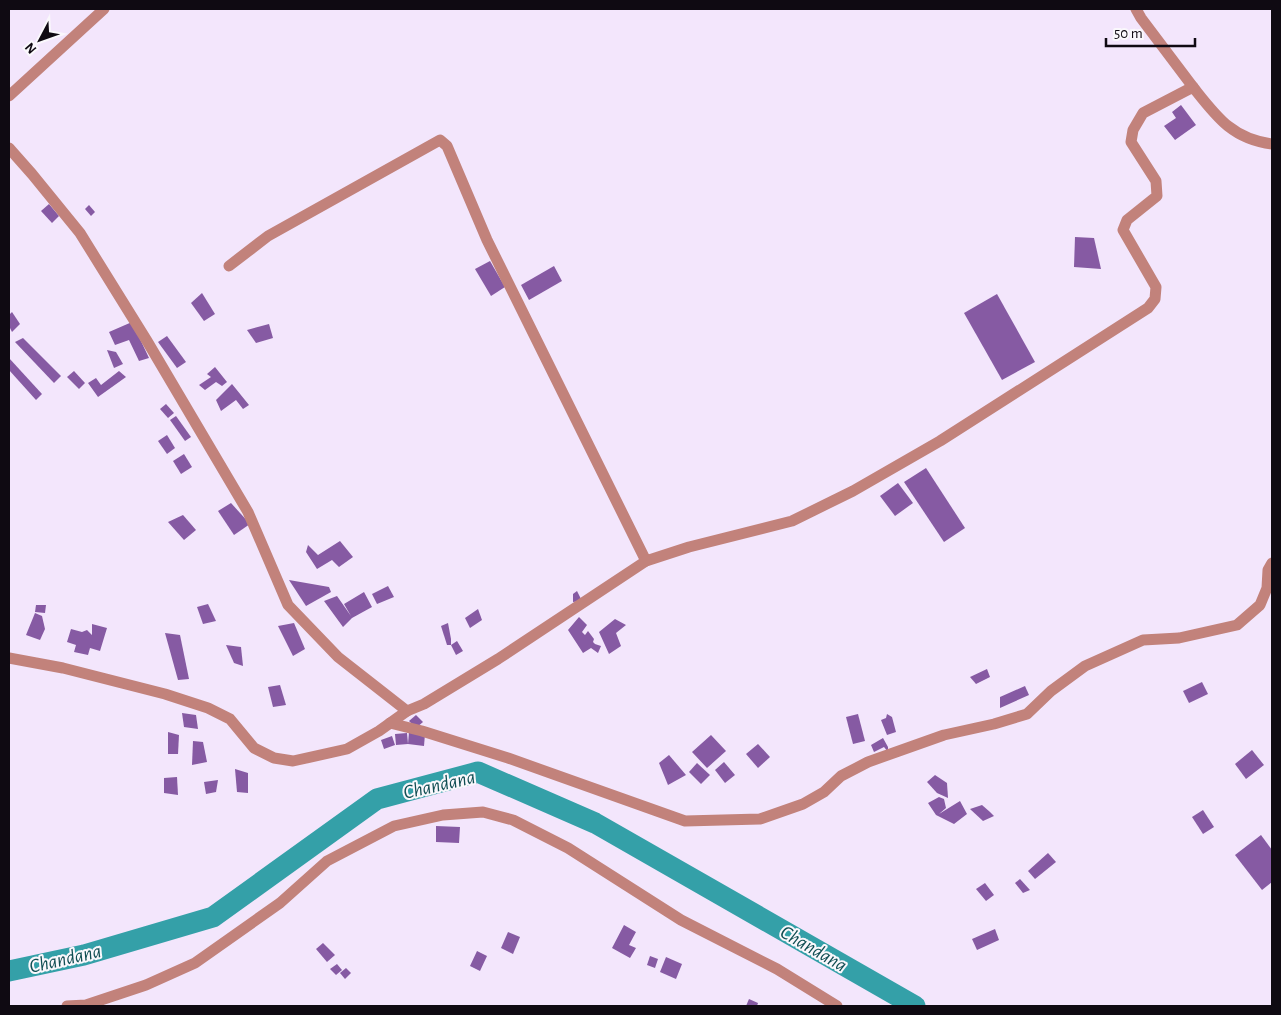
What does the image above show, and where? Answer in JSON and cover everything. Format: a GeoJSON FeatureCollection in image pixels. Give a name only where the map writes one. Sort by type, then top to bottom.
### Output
{"type":"FeatureCollection","features":[{"type":"Feature","properties":{"kind":"street"},"geometry":{"type":"LineString","coordinates":[[9,96],[104,9]]}},
{"type":"Feature","properties":{"kind":"street"},"geometry":{"type":"LineString","coordinates":[[1136,9],[1216,115],[1237,133],[1260,142],[1272,144]]}},
{"type":"Feature","properties":{"kind":"street"},"geometry":{"type":"LineString","coordinates":[[9,658],[63,668],[165,694],[208,708],[230,719],[254,748],[274,758],[293,761],[347,749],[380,731],[407,710],[424,704],[498,659],[646,561],[689,547],[792,521],[853,492],[940,441],[1148,308],[1155,299],[1156,287],[1123,230],[1127,220],[1156,196],[1156,181],[1132,142],[1133,130],[1143,113],[1193,87]]}},
{"type":"Feature","properties":{"kind":"street"},"geometry":{"type":"LineString","coordinates":[[229,266],[268,236],[440,140],[447,146],[487,240],[646,561]]}},
{"type":"Feature","properties":{"kind":"street"},"geometry":{"type":"LineString","coordinates":[[9,148],[80,233],[147,341],[248,512],[288,605],[338,657],[407,710]]}},
{"type":"Feature","properties":{"kind":"street"},"geometry":{"type":"LineString","coordinates":[[390,723],[508,758],[685,821],[760,819],[803,804],[824,792],[841,776],[868,762],[944,735],[994,724],[1027,714],[1051,691],[1085,666],[1143,640],[1179,638],[1237,625],[1260,605],[1267,588],[1268,570],[1272,563]]}},
{"type":"Feature","properties":{"kind":"street"},"geometry":{"type":"LineString","coordinates":[[67,1006],[86,1005],[146,985],[195,963],[280,903],[327,861],[394,826],[443,815],[483,812],[514,820],[568,848],[681,920],[777,969],[837,1006]]}},
{"type":"Feature","properties":{"kind":"building"},"geometry":{"type":"Polygon","coordinates":[[[1181,105],[1196,125],[1175,140],[1164,126],[1176,118],[1172,112],[1181,105]]]}},
{"type":"Feature","properties":{"kind":"building"},"geometry":{"type":"Polygon","coordinates":[[[49,204],[59,216],[52,223],[41,211],[49,204]]]}},
{"type":"Feature","properties":{"kind":"building"},"geometry":{"type":"Polygon","coordinates":[[[89,205],[95,212],[91,216],[85,209],[89,205]]]}},
{"type":"Feature","properties":{"kind":"building"},"geometry":{"type":"Polygon","coordinates":[[[1075,237],[1094,238],[1101,269],[1074,267],[1075,237]]]}},
{"type":"Feature","properties":{"kind":"building"},"geometry":{"type":"Polygon","coordinates":[[[490,261],[505,287],[491,296],[475,269],[490,261]]]}},
{"type":"Feature","properties":{"kind":"building"},"geometry":{"type":"Polygon","coordinates":[[[554,266],[562,281],[529,300],[521,285],[554,266]]]}},
{"type":"Feature","properties":{"kind":"building"},"geometry":{"type":"Polygon","coordinates":[[[202,293],[215,314],[204,321],[191,303],[202,293]]]}},
{"type":"Feature","properties":{"kind":"building"},"geometry":{"type":"Polygon","coordinates":[[[997,294],[1035,362],[1002,380],[964,313],[997,294]]]}},
{"type":"Feature","properties":{"kind":"building"},"geometry":{"type":"Polygon","coordinates":[[[12,312],[20,324],[12,332],[9,326],[9,315],[12,312]]]}},
{"type":"Feature","properties":{"kind":"building"},"geometry":{"type":"Polygon","coordinates":[[[132,322],[149,358],[139,361],[129,340],[115,345],[109,332],[132,322]]]}},
{"type":"Feature","properties":{"kind":"building"},"geometry":{"type":"Polygon","coordinates":[[[269,324],[273,338],[256,343],[247,330],[269,324]]]}},
{"type":"Feature","properties":{"kind":"building"},"geometry":{"type":"Polygon","coordinates":[[[167,336],[186,362],[177,368],[158,342],[167,336]]]}},
{"type":"Feature","properties":{"kind":"building"},"geometry":{"type":"Polygon","coordinates":[[[23,338],[61,376],[54,383],[15,342],[23,338]]]}},
{"type":"Feature","properties":{"kind":"building"},"geometry":{"type":"Polygon","coordinates":[[[107,350],[116,352],[123,364],[114,368],[107,350]]]}},
{"type":"Feature","properties":{"kind":"building"},"geometry":{"type":"Polygon","coordinates":[[[9,358],[42,394],[36,400],[9,370],[9,358]]]}},
{"type":"Feature","properties":{"kind":"building"},"geometry":{"type":"Polygon","coordinates":[[[215,367],[227,382],[222,386],[216,382],[205,390],[199,385],[211,377],[207,374],[215,367]]]}},
{"type":"Feature","properties":{"kind":"building"},"geometry":{"type":"Polygon","coordinates":[[[74,371],[85,383],[79,389],[67,377],[74,371]]]}},
{"type":"Feature","properties":{"kind":"building"},"geometry":{"type":"Polygon","coordinates":[[[119,371],[126,377],[98,397],[88,383],[96,378],[101,385],[119,371]]]}},
{"type":"Feature","properties":{"kind":"building"},"geometry":{"type":"Polygon","coordinates":[[[232,384],[249,405],[243,409],[236,400],[221,411],[216,400],[232,384]]]}},
{"type":"Feature","properties":{"kind":"building"},"geometry":{"type":"Polygon","coordinates":[[[166,404],[174,413],[168,418],[160,409],[166,404]]]}},
{"type":"Feature","properties":{"kind":"building"},"geometry":{"type":"Polygon","coordinates":[[[176,416],[191,437],[185,441],[170,420],[176,416]]]}},
{"type":"Feature","properties":{"kind":"building"},"geometry":{"type":"Polygon","coordinates":[[[167,435],[175,448],[167,454],[158,441],[167,435]]]}},
{"type":"Feature","properties":{"kind":"building"},"geometry":{"type":"Polygon","coordinates":[[[184,454],[192,467],[181,474],[173,461],[184,454]]]}},
{"type":"Feature","properties":{"kind":"building"},"geometry":{"type":"Polygon","coordinates":[[[926,468],[965,528],[944,542],[904,482],[926,468]]]}},
{"type":"Feature","properties":{"kind":"building"},"geometry":{"type":"Polygon","coordinates":[[[898,483],[913,503],[895,516],[880,496],[898,483]]]}},
{"type":"Feature","properties":{"kind":"building"},"geometry":{"type":"Polygon","coordinates":[[[231,503],[250,524],[234,535],[218,511],[231,503]]]}},
{"type":"Feature","properties":{"kind":"building"},"geometry":{"type":"Polygon","coordinates":[[[183,515],[196,530],[184,540],[168,522],[183,515]]]}},
{"type":"Feature","properties":{"kind":"building"},"geometry":{"type":"Polygon","coordinates":[[[340,541],[353,557],[339,567],[332,560],[317,569],[306,552],[308,545],[318,555],[340,541]]]}},
{"type":"Feature","properties":{"kind":"building"},"geometry":{"type":"Polygon","coordinates":[[[289,580],[329,587],[331,592],[306,606],[289,580]]]}},
{"type":"Feature","properties":{"kind":"building"},"geometry":{"type":"Polygon","coordinates":[[[388,586],[394,597],[377,604],[372,594],[388,586]]]}},
{"type":"Feature","properties":{"kind":"building"},"geometry":{"type":"Polygon","coordinates":[[[577,591],[582,601],[573,602],[573,594],[577,591]]]}},
{"type":"Feature","properties":{"kind":"building"},"geometry":{"type":"Polygon","coordinates":[[[364,592],[372,607],[352,618],[343,627],[324,601],[337,596],[351,616],[344,604],[364,592]]]}},
{"type":"Feature","properties":{"kind":"building"},"geometry":{"type":"Polygon","coordinates":[[[208,604],[216,621],[203,624],[197,607],[208,604]]]}},
{"type":"Feature","properties":{"kind":"building"},"geometry":{"type":"Polygon","coordinates":[[[36,605],[46,605],[45,613],[35,612],[36,605]]]}},
{"type":"Feature","properties":{"kind":"building"},"geometry":{"type":"Polygon","coordinates":[[[478,609],[482,620],[470,628],[465,618],[478,609]]]}},
{"type":"Feature","properties":{"kind":"building"},"geometry":{"type":"Polygon","coordinates":[[[35,613],[42,616],[45,629],[40,640],[26,635],[35,613]]]}},
{"type":"Feature","properties":{"kind":"building"},"geometry":{"type":"Polygon","coordinates":[[[579,617],[587,625],[582,632],[585,635],[588,631],[594,639],[593,642],[601,646],[598,653],[591,648],[583,653],[568,630],[579,617]]]}},
{"type":"Feature","properties":{"kind":"building"},"geometry":{"type":"Polygon","coordinates":[[[615,619],[626,625],[616,633],[621,646],[609,654],[599,632],[615,619]]]}},
{"type":"Feature","properties":{"kind":"building"},"geometry":{"type":"Polygon","coordinates":[[[294,623],[305,649],[293,656],[278,626],[294,623]]]}},
{"type":"Feature","properties":{"kind":"building"},"geometry":{"type":"Polygon","coordinates":[[[448,623],[451,645],[447,645],[441,626],[448,623]]]}},
{"type":"Feature","properties":{"kind":"building"},"geometry":{"type":"Polygon","coordinates":[[[92,624],[107,628],[100,651],[90,648],[88,655],[74,652],[76,645],[67,642],[71,629],[82,632],[87,630],[92,635],[92,624]]]}},
{"type":"Feature","properties":{"kind":"building"},"geometry":{"type":"Polygon","coordinates":[[[165,633],[180,635],[189,679],[178,680],[165,633]]]}},
{"type":"Feature","properties":{"kind":"building"},"geometry":{"type":"Polygon","coordinates":[[[457,641],[463,651],[456,655],[451,645],[457,641]]]}},
{"type":"Feature","properties":{"kind":"building"},"geometry":{"type":"Polygon","coordinates":[[[226,645],[241,647],[243,666],[234,663],[226,645]]]}},
{"type":"Feature","properties":{"kind":"building"},"geometry":{"type":"Polygon","coordinates":[[[987,669],[990,677],[976,684],[970,677],[987,669]]]}},
{"type":"Feature","properties":{"kind":"building"},"geometry":{"type":"Polygon","coordinates":[[[1202,682],[1208,694],[1189,703],[1183,691],[1202,682]]]}},
{"type":"Feature","properties":{"kind":"building"},"geometry":{"type":"Polygon","coordinates":[[[280,685],[286,705],[273,707],[268,687],[280,685]]]}},
{"type":"Feature","properties":{"kind":"building"},"geometry":{"type":"Polygon","coordinates":[[[1025,686],[1029,695],[1000,708],[1000,697],[1025,686]]]}},
{"type":"Feature","properties":{"kind":"building"},"geometry":{"type":"Polygon","coordinates":[[[182,713],[196,715],[198,729],[184,727],[182,713]]]}},
{"type":"Feature","properties":{"kind":"building"},"geometry":{"type":"Polygon","coordinates":[[[858,714],[865,741],[853,744],[846,717],[858,714]]]}},
{"type":"Feature","properties":{"kind":"building"},"geometry":{"type":"Polygon","coordinates":[[[887,714],[892,717],[896,732],[887,735],[881,720],[886,718],[887,714]]]}},
{"type":"Feature","properties":{"kind":"building"},"geometry":{"type":"Polygon","coordinates":[[[416,715],[423,722],[416,728],[409,721],[416,715]]]}},
{"type":"Feature","properties":{"kind":"building"},"geometry":{"type":"Polygon","coordinates":[[[168,732],[179,735],[178,754],[168,754],[168,732]]]}},
{"type":"Feature","properties":{"kind":"building"},"geometry":{"type":"Polygon","coordinates":[[[409,732],[425,734],[424,746],[408,744],[409,732]]]}},
{"type":"Feature","properties":{"kind":"building"},"geometry":{"type":"Polygon","coordinates":[[[407,733],[408,744],[396,745],[395,734],[407,733]]]}},
{"type":"Feature","properties":{"kind":"building"},"geometry":{"type":"Polygon","coordinates":[[[711,735],[726,751],[707,768],[692,752],[711,735]]]}},
{"type":"Feature","properties":{"kind":"building"},"geometry":{"type":"Polygon","coordinates":[[[392,736],[395,745],[384,749],[381,740],[392,736]]]}},
{"type":"Feature","properties":{"kind":"building"},"geometry":{"type":"Polygon","coordinates":[[[883,738],[888,747],[888,752],[884,747],[874,752],[871,745],[883,738]]]}},
{"type":"Feature","properties":{"kind":"building"},"geometry":{"type":"Polygon","coordinates":[[[193,741],[203,742],[207,762],[192,765],[193,741]]]}},
{"type":"Feature","properties":{"kind":"building"},"geometry":{"type":"Polygon","coordinates":[[[758,744],[770,757],[758,768],[746,754],[758,744]]]}},
{"type":"Feature","properties":{"kind":"building"},"geometry":{"type":"Polygon","coordinates":[[[1252,750],[1264,765],[1246,779],[1235,764],[1252,750]]]}},
{"type":"Feature","properties":{"kind":"building"},"geometry":{"type":"Polygon","coordinates":[[[669,755],[686,775],[668,785],[659,763],[669,755]]]}},
{"type":"Feature","properties":{"kind":"building"},"geometry":{"type":"Polygon","coordinates":[[[724,762],[735,775],[725,783],[715,770],[724,762]]]}},
{"type":"Feature","properties":{"kind":"building"},"geometry":{"type":"Polygon","coordinates":[[[697,763],[710,775],[701,784],[689,772],[697,763]]]}},
{"type":"Feature","properties":{"kind":"building"},"geometry":{"type":"Polygon","coordinates":[[[235,769],[248,773],[248,793],[237,792],[235,769]]]}},
{"type":"Feature","properties":{"kind":"building"},"geometry":{"type":"Polygon","coordinates":[[[935,775],[947,783],[948,798],[937,793],[927,782],[935,775]]]}},
{"type":"Feature","properties":{"kind":"building"},"geometry":{"type":"Polygon","coordinates":[[[177,777],[178,795],[164,793],[164,778],[177,777]]]}},
{"type":"Feature","properties":{"kind":"building"},"geometry":{"type":"Polygon","coordinates":[[[218,780],[216,792],[206,794],[204,782],[218,780]]]}},
{"type":"Feature","properties":{"kind":"building"},"geometry":{"type":"Polygon","coordinates":[[[939,797],[944,799],[946,808],[939,814],[960,801],[967,814],[954,824],[936,815],[928,803],[939,797]]]}},
{"type":"Feature","properties":{"kind":"building"},"geometry":{"type":"Polygon","coordinates":[[[982,805],[994,816],[983,821],[970,809],[982,805]]]}},
{"type":"Feature","properties":{"kind":"building"},"geometry":{"type":"Polygon","coordinates":[[[1203,810],[1214,827],[1203,834],[1192,817],[1203,810]]]}},
{"type":"Feature","properties":{"kind":"building"},"geometry":{"type":"Polygon","coordinates":[[[436,826],[460,827],[459,843],[436,842],[436,826]]]}},
{"type":"Feature","properties":{"kind":"building"},"geometry":{"type":"Polygon","coordinates":[[[1261,835],[1272,850],[1272,882],[1262,890],[1235,855],[1261,835]]]}},
{"type":"Feature","properties":{"kind":"building"},"geometry":{"type":"Polygon","coordinates":[[[1048,853],[1056,862],[1035,879],[1028,871],[1048,853]]]}},
{"type":"Feature","properties":{"kind":"building"},"geometry":{"type":"Polygon","coordinates":[[[1020,879],[1030,890],[1023,893],[1015,883],[1020,879]]]}},
{"type":"Feature","properties":{"kind":"building"},"geometry":{"type":"Polygon","coordinates":[[[985,883],[994,895],[986,901],[976,889],[985,883]]]}},
{"type":"Feature","properties":{"kind":"building"},"geometry":{"type":"Polygon","coordinates":[[[624,925],[636,932],[629,945],[636,948],[630,958],[612,948],[624,925]]]}},
{"type":"Feature","properties":{"kind":"building"},"geometry":{"type":"Polygon","coordinates":[[[995,929],[999,940],[977,950],[972,939],[995,929]]]}},
{"type":"Feature","properties":{"kind":"building"},"geometry":{"type":"Polygon","coordinates":[[[508,932],[520,937],[513,954],[501,948],[508,932]]]}},
{"type":"Feature","properties":{"kind":"building"},"geometry":{"type":"Polygon","coordinates":[[[323,943],[335,955],[327,962],[316,949],[323,943]]]}},
{"type":"Feature","properties":{"kind":"building"},"geometry":{"type":"Polygon","coordinates":[[[477,951],[487,956],[480,971],[470,966],[477,951]]]}},
{"type":"Feature","properties":{"kind":"building"},"geometry":{"type":"Polygon","coordinates":[[[650,956],[658,959],[655,968],[647,965],[650,956]]]}},
{"type":"Feature","properties":{"kind":"building"},"geometry":{"type":"Polygon","coordinates":[[[666,957],[682,964],[676,979],[660,972],[666,957]]]}},
{"type":"Feature","properties":{"kind":"building"},"geometry":{"type":"Polygon","coordinates":[[[337,964],[342,970],[336,975],[330,969],[337,964]]]}},
{"type":"Feature","properties":{"kind":"building"},"geometry":{"type":"Polygon","coordinates":[[[346,968],[351,973],[345,979],[340,973],[346,968]]]}},
{"type":"Feature","properties":{"kind":"building"},"geometry":{"type":"Polygon","coordinates":[[[749,999],[758,1003],[757,1006],[746,1006],[749,999]]]}},
{"type":"Feature","properties":{"kind":"waterway","name":"Chandana"},"geometry":{"type":"LineString","coordinates":[[9,971],[84,955],[213,917],[377,799],[478,772],[595,823],[915,1006]]}}]}
